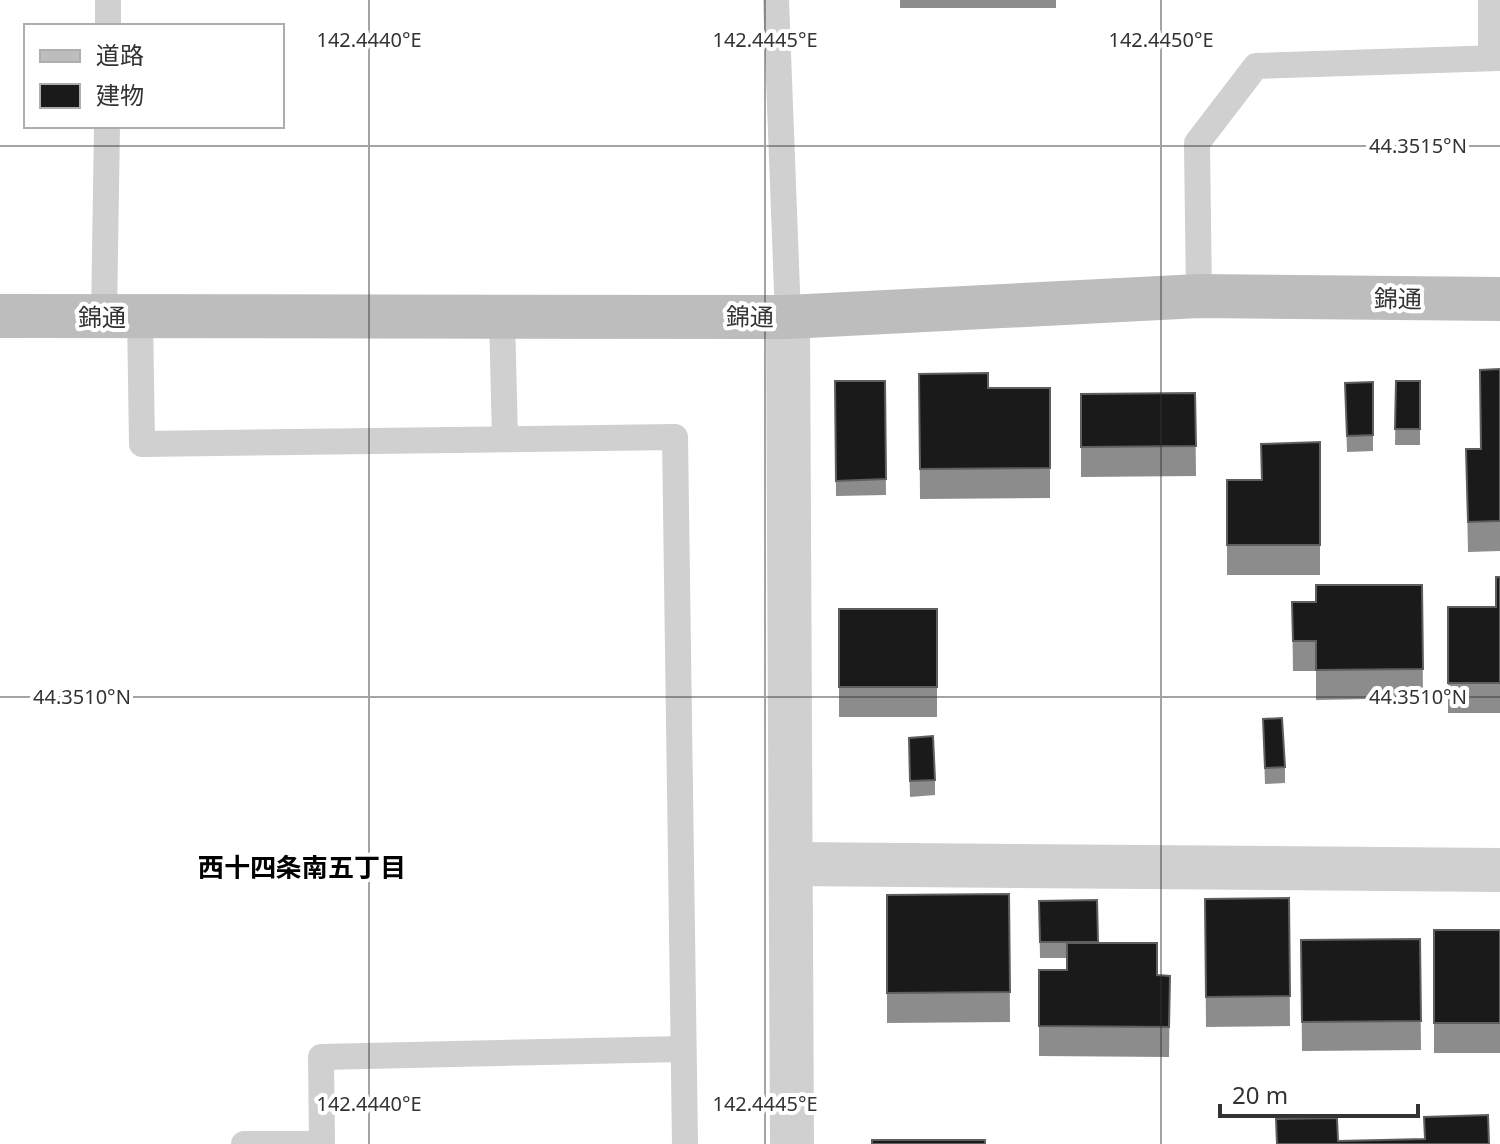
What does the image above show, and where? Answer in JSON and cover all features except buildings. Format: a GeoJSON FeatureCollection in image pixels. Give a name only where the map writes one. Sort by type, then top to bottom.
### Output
{"type":"FeatureCollection","features":[{"type":"Feature","properties":{"kind":"street","name":"錦通"},"geometry":{"type":"LineString","coordinates":[[0,316],[788,317],[1199,296],[1500,299]]}},
{"type":"Feature","properties":{"kind":"street"},"geometry":{"type":"LineString","coordinates":[[788,317],[792,1144]]}},
{"type":"Feature","properties":{"kind":"street"},"geometry":{"type":"LineString","coordinates":[[792,864],[1500,870]]}},
{"type":"Feature","properties":{"kind":"lane"},"geometry":{"type":"LineString","coordinates":[[108,0],[108,24]]}},
{"type":"Feature","properties":{"kind":"lane"},"geometry":{"type":"LineString","coordinates":[[776,0],[788,317]]}},
{"type":"Feature","properties":{"kind":"lane"},"geometry":{"type":"LineString","coordinates":[[1199,296],[1197,143],[1256,66],[1496,58],[1491,0]]}},
{"type":"Feature","properties":{"kind":"lane"},"geometry":{"type":"LineString","coordinates":[[107,128],[122,316],[142,444],[675,437],[685,1144]]}},
{"type":"Feature","properties":{"kind":"lane"},"geometry":{"type":"LineString","coordinates":[[502,316],[505,439]]}},
{"type":"Feature","properties":{"kind":"lane"},"geometry":{"type":"LineString","coordinates":[[244,1144],[322,1144],[321,1057],[683,1049]]}},
{"type":"Feature","properties":{"kind":"district","name":"西十四条南五丁目"},"geometry":{"type":"Point","coordinates":[302,867]}}]}
